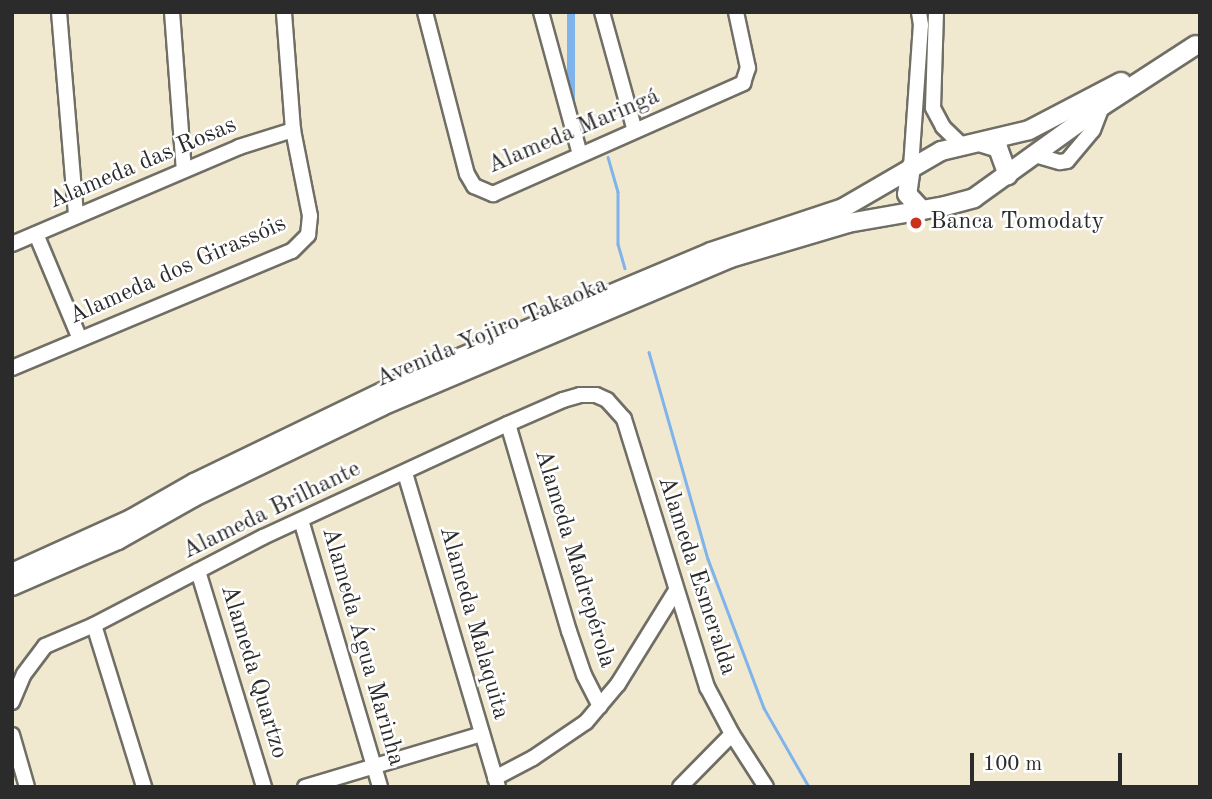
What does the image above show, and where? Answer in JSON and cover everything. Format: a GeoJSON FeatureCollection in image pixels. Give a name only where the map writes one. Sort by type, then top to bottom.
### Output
{"type":"FeatureCollection","features":[{"type":"Feature","properties":{"kind":"main road","name":"Avenida Yojiro Takaoka"},"geometry":{"type":"LineString","coordinates":[[12,573],[131,519],[194,483],[407,380],[711,252],[843,208],[941,151],[1029,131],[1198,44]]}},
{"type":"Feature","properties":{"kind":"main road","name":"Avenida Yojiro Takaoka"},"geometry":{"type":"LineString","coordinates":[[12,586],[118,540],[194,497],[382,406],[698,272],[743,254],[848,223],[974,198],[1102,106],[1198,44]]}},
{"type":"Feature","properties":{"kind":"main road"},"geometry":{"type":"LineString","coordinates":[[982,143],[998,148],[1005,159],[1008,175]]}},
{"type":"Feature","properties":{"kind":"main road"},"geometry":{"type":"LineString","coordinates":[[911,167],[907,194],[922,210]]}},
{"type":"Feature","properties":{"kind":"street"},"geometry":{"type":"LineString","coordinates":[[58,12],[76,216]]}},
{"type":"Feature","properties":{"kind":"street"},"geometry":{"type":"LineString","coordinates":[[172,12],[184,170]]}},
{"type":"Feature","properties":{"kind":"street","name":"Alameda dos Girassóis"},"geometry":{"type":"LineString","coordinates":[[12,368],[292,251],[302,243],[308,235],[310,216],[293,130],[284,12]]}},
{"type":"Feature","properties":{"kind":"street","name":"Alameda Maringá"},"geometry":{"type":"LineString","coordinates":[[425,12],[467,174],[474,186],[486,193],[499,193],[743,83],[748,68],[736,12]]}},
{"type":"Feature","properties":{"kind":"street"},"geometry":{"type":"LineString","coordinates":[[541,12],[580,155]]}},
{"type":"Feature","properties":{"kind":"street"},"geometry":{"type":"LineString","coordinates":[[602,12],[635,131]]}},
{"type":"Feature","properties":{"kind":"street"},"geometry":{"type":"LineString","coordinates":[[936,12],[933,108],[943,127],[963,146]]}},
{"type":"Feature","properties":{"kind":"street"},"geometry":{"type":"LineString","coordinates":[[911,167],[918,14]]}},
{"type":"Feature","properties":{"kind":"street","name":"Alameda das Rosas"},"geometry":{"type":"LineString","coordinates":[[12,244],[184,170],[293,130]]}},
{"type":"Feature","properties":{"kind":"street"},"geometry":{"type":"LineString","coordinates":[[36,234],[80,340]]}},
{"type":"Feature","properties":{"kind":"street","name":"Alameda Brilhante"},"geometry":{"type":"LineString","coordinates":[[12,702],[24,674],[39,651],[301,520],[508,424],[580,395]]}},
{"type":"Feature","properties":{"kind":"street","name":"Alameda Esmeralda"},"geometry":{"type":"LineString","coordinates":[[580,395],[607,400],[624,419],[675,592],[707,687],[732,734],[766,787]]}},
{"type":"Feature","properties":{"kind":"street","name":"Alameda Madrepérola"},"geometry":{"type":"LineString","coordinates":[[508,424],[569,631],[584,675],[600,706]]}},
{"type":"Feature","properties":{"kind":"street","name":"Alameda Malaquita"},"geometry":{"type":"LineString","coordinates":[[405,473],[497,782]]}},
{"type":"Feature","properties":{"kind":"street","name":"Alameda Água Marinha"},"geometry":{"type":"LineString","coordinates":[[301,520],[380,787]]}},
{"type":"Feature","properties":{"kind":"street","name":"Alameda Quartzo"},"geometry":{"type":"LineString","coordinates":[[198,571],[264,787]]}},
{"type":"Feature","properties":{"kind":"street"},"geometry":{"type":"LineString","coordinates":[[497,782],[570,735],[600,706],[618,684],[675,592]]}},
{"type":"Feature","properties":{"kind":"street"},"geometry":{"type":"LineString","coordinates":[[94,625],[144,787]]}},
{"type":"Feature","properties":{"kind":"street"},"geometry":{"type":"LineString","coordinates":[[305,787],[482,734]]}},
{"type":"Feature","properties":{"kind":"street"},"geometry":{"type":"LineString","coordinates":[[680,787],[732,734]]}},
{"type":"Feature","properties":{"kind":"street"},"geometry":{"type":"LineString","coordinates":[[12,735],[15,757],[27,787]]}},
{"type":"Feature","properties":{"kind":"water"},"geometry":{"type":"Polygon","coordinates":[[[567,12],[575,12],[575,141],[567,141],[567,12]]]}},
{"type":"Feature","properties":{"kind":"waterway"},"geometry":{"type":"LineString","coordinates":[[608,157],[618,192],[618,244],[625,268]]}},
{"type":"Feature","properties":{"kind":"waterway"},"geometry":{"type":"LineString","coordinates":[[649,352],[708,559],[764,708],[809,787]]}},
{"type":"Feature","properties":{"kind":"place","name":"Banca Tomodaty"},"geometry":{"type":"Point","coordinates":[916,223]}}]}
